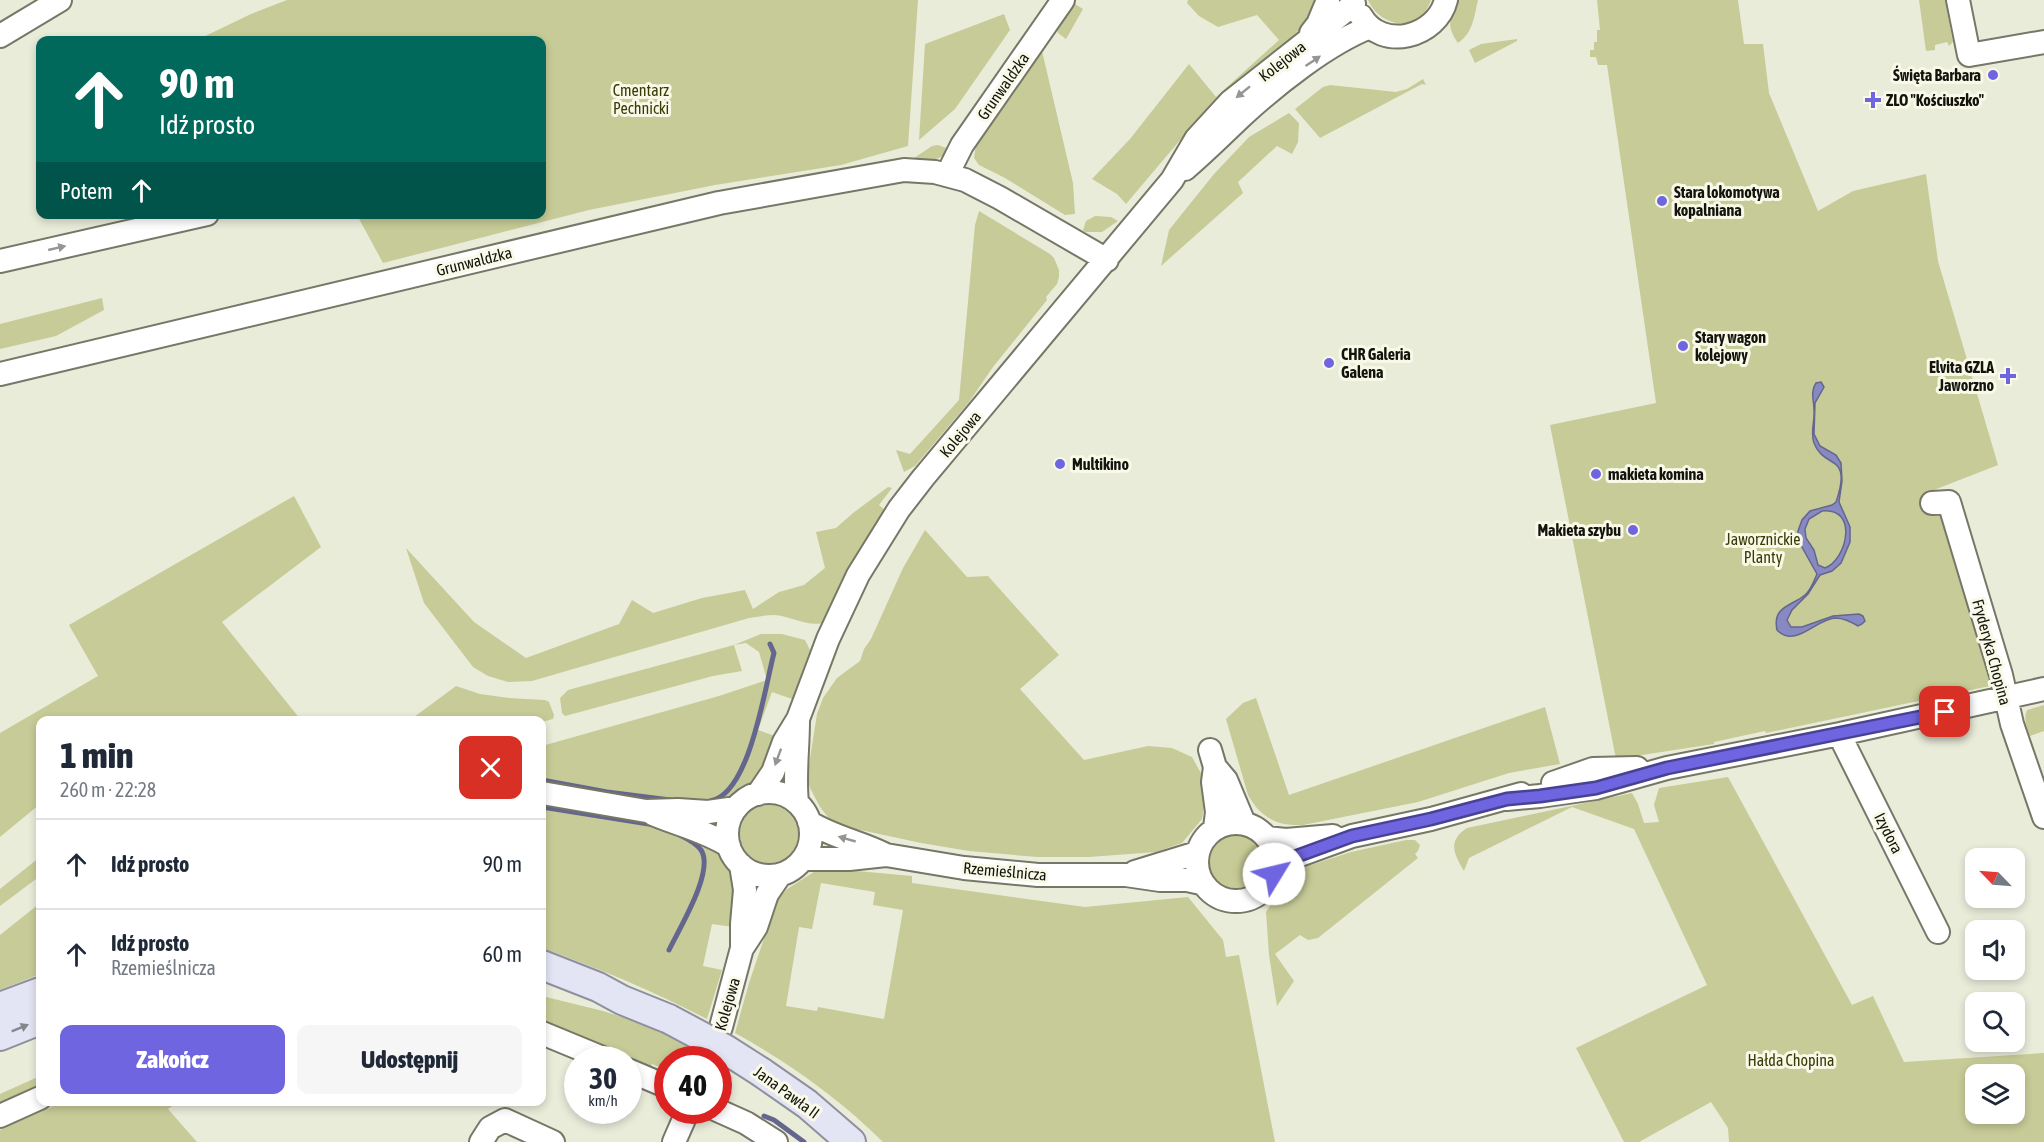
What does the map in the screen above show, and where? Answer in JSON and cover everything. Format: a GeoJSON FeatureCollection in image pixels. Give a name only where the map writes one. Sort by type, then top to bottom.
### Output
{"type":"FeatureCollection","features":[{"type":"Feature","properties":{"kind":"main road","name":"Jana Pawła II"},"geometry":{"type":"LineString","coordinates":[[546,968],[598,987],[622,1000],[669,1019],[725,1049],[807,1104],[851,1142]]}},
{"type":"Feature","properties":{"kind":"main road","name":"Jana Pawła II"},"geometry":{"type":"LineString","coordinates":[[546,985],[622,1000]]}},
{"type":"Feature","properties":{"kind":"main road"},"geometry":{"type":"LineString","coordinates":[[0,1007],[36,994]]}},
{"type":"Feature","properties":{"kind":"main road"},"geometry":{"type":"LineString","coordinates":[[0,1036],[36,1022]]}},
{"type":"Feature","properties":{"kind":"street"},"geometry":{"type":"LineString","coordinates":[[3,28],[60,0]]}},
{"type":"Feature","properties":{"kind":"street","name":"Grunwaldzka"},"geometry":{"type":"LineString","coordinates":[[951,175],[952,165],[962,145],[1063,0]]}},
{"type":"Feature","properties":{"kind":"street"},"geometry":{"type":"LineString","coordinates":[[1300,48],[1318,24],[1328,0]]}},
{"type":"Feature","properties":{"kind":"street"},"geometry":{"type":"LineString","coordinates":[[1354,2],[1363,20],[1370,27],[1387,36],[1397,37],[1415,35],[1437,19],[1446,0]]}},
{"type":"Feature","properties":{"kind":"street"},"geometry":{"type":"LineString","coordinates":[[1958,0],[1969,56],[2044,42]]}},
{"type":"Feature","properties":{"kind":"street","name":"Kolejowa"},"geometry":{"type":"LineString","coordinates":[[758,794],[773,772],[784,742],[798,719],[828,639],[858,575],[899,509],[923,477],[1172,180],[1196,139],[1230,102],[1300,48],[1354,2]]}},
{"type":"Feature","properties":{"kind":"street","name":"Kolejowa"},"geometry":{"type":"LineString","coordinates":[[1172,180],[1208,150],[1242,116],[1301,68],[1351,35],[1370,27]]}},
{"type":"Feature","properties":{"kind":"street","name":"Grunwaldzka"},"geometry":{"type":"LineString","coordinates":[[0,375],[719,203],[904,170],[935,172],[965,180],[1107,260]]}},
{"type":"Feature","properties":{"kind":"street"},"geometry":{"type":"LineString","coordinates":[[0,261],[185,219]]}},
{"type":"Feature","properties":{"kind":"street","name":"Fryderyka Chopina"},"geometry":{"type":"LineString","coordinates":[[1932,503],[1949,502],[2001,675],[2012,724],[2044,817]]}},
{"type":"Feature","properties":{"kind":"street"},"geometry":{"type":"LineString","coordinates":[[1274,874],[1275,855],[1268,838],[1257,829],[1244,823],[1227,824],[1215,828],[1204,838],[1197,853],[1196,868],[1201,883],[1213,895],[1228,902],[1242,902],[1256,897],[1267,887],[1274,874],[1289,859],[1352,836],[1431,819],[1507,799],[1593,769],[1667,768],[1840,734],[2044,689]]}},
{"type":"Feature","properties":{"kind":"street","name":"Kolejowa"},"geometry":{"type":"LineString","coordinates":[[797,803],[795,778],[798,719]]}},
{"type":"Feature","properties":{"kind":"street","name":"Izydora"},"geometry":{"type":"LineString","coordinates":[[1840,734],[1938,932]]}},
{"type":"Feature","properties":{"kind":"street"},"geometry":{"type":"LineString","coordinates":[[1215,828],[1217,812],[1212,758],[1226,780],[1244,823]]}},
{"type":"Feature","properties":{"kind":"street"},"geometry":{"type":"LineString","coordinates":[[765,792],[779,793],[797,803],[802,807],[811,832],[809,846],[803,859],[793,868],[780,874],[766,876],[753,873],[741,865],[729,846],[728,826],[736,808],[746,799],[765,792]]}},
{"type":"Feature","properties":{"kind":"street"},"geometry":{"type":"LineString","coordinates":[[546,794],[646,811],[708,812],[736,808]]}},
{"type":"Feature","properties":{"kind":"street"},"geometry":{"type":"LineString","coordinates":[[646,811],[675,824],[704,832],[729,846]]}},
{"type":"Feature","properties":{"kind":"street","name":"Rzemieślnicza"},"geometry":{"type":"LineString","coordinates":[[809,822],[833,835],[862,844],[886,855],[964,868],[1038,875],[1126,875],[1201,883]]}},
{"type":"Feature","properties":{"kind":"street"},"geometry":{"type":"LineString","coordinates":[[1268,838],[1286,840],[1314,836],[1352,836]]}},
{"type":"Feature","properties":{"kind":"street","name":"Rzemieślnicza"},"geometry":{"type":"LineString","coordinates":[[1126,875],[1197,853]]}},
{"type":"Feature","properties":{"kind":"street","name":"Rzemieślnicza"},"geometry":{"type":"LineString","coordinates":[[803,859],[849,859],[886,855]]}},
{"type":"Feature","properties":{"kind":"street","name":"Kolejowa"},"geometry":{"type":"LineString","coordinates":[[714,1046],[742,948],[745,890],[741,865]]}},
{"type":"Feature","properties":{"kind":"street","name":"Kolejowa"},"geometry":{"type":"LineString","coordinates":[[742,948],[756,927],[767,894],[780,874]]}},
{"type":"Feature","properties":{"kind":"street"},"geometry":{"type":"LineString","coordinates":[[546,1035],[573,1046]]}},
{"type":"Feature","properties":{"kind":"street"},"geometry":{"type":"LineString","coordinates":[[0,1116],[36,1100]]}},
{"type":"Feature","properties":{"kind":"street"},"geometry":{"type":"LineString","coordinates":[[732,1117],[776,1142]]}},
{"type":"Feature","properties":{"kind":"street"},"geometry":{"type":"LineString","coordinates":[[481,1142],[490,1128],[506,1120],[553,1142]]}},
{"type":"Feature","properties":{"kind":"street"},"geometry":{"type":"LineString","coordinates":[[674,1142],[682,1124]]}},
{"type":"Feature","properties":{"kind":"green space","name":"Cmentarz Pechnicki"},"geometry":{"type":"Polygon","coordinates":[[[287,0],[918,0],[908,146],[841,165],[715,185],[589,210],[383,263],[359,219],[546,219],[546,36],[205,36],[287,0]]]}},
{"type":"Feature","properties":{"kind":"green space"},"geometry":{"type":"Polygon","coordinates":[[[1188,0],[1316,0],[1304,25],[1290,40],[1228,89],[1197,120],[1126,204],[1117,194],[1092,179],[1130,139],[1189,64],[1216,97],[1279,40],[1257,15],[1218,27],[1199,16],[1187,3],[1188,0]]]}},
{"type":"Feature","properties":{"kind":"green space"},"geometry":{"type":"Polygon","coordinates":[[[1368,0],[1431,0],[1426,11],[1418,18],[1400,23],[1382,17],[1368,0]]]}},
{"type":"Feature","properties":{"kind":"green space"},"geometry":{"type":"Polygon","coordinates":[[[1455,0],[1478,0],[1470,29],[1458,43],[1450,27],[1455,0]]]}},
{"type":"Feature","properties":{"kind":"green space","name":"Jaworznickie Planty"},"geometry":{"type":"Polygon","coordinates":[[[1597,0],[1738,0],[1744,44],[1763,44],[1769,93],[1818,211],[1853,191],[1926,174],[1938,261],[1998,465],[1934,490],[1992,683],[1990,686],[1766,733],[1765,731],[1714,742],[1714,744],[1616,759],[1550,425],[1656,403],[1607,65],[1598,65],[1596,57],[1590,57],[1590,50],[1594,50],[1594,42],[1597,42],[1597,30],[1600,30],[1597,0]]]}},
{"type":"Feature","properties":{"kind":"green space"},"geometry":{"type":"Polygon","coordinates":[[[1919,0],[1945,0],[1953,42],[1949,46],[1947,42],[1935,45],[1935,50],[1926,51],[1919,0]]]}},
{"type":"Feature","properties":{"kind":"green space"},"geometry":{"type":"Polygon","coordinates":[[[1075,4],[1083,9],[1066,39],[1058,33],[1057,29],[1075,4]]]}},
{"type":"Feature","properties":{"kind":"green space"},"geometry":{"type":"Polygon","coordinates":[[[1004,14],[1010,30],[955,109],[919,140],[925,44],[1004,14]]]}},
{"type":"Feature","properties":{"kind":"green space"},"geometry":{"type":"Polygon","coordinates":[[[1517,39],[1475,63],[1469,50],[1481,44],[1517,39]]]}},
{"type":"Feature","properties":{"kind":"green space"},"geometry":{"type":"Polygon","coordinates":[[[1042,51],[1073,183],[1075,214],[1065,215],[1005,178],[979,165],[974,158],[976,145],[1042,51]]]}},
{"type":"Feature","properties":{"kind":"green space"},"geometry":{"type":"Polygon","coordinates":[[[1423,79],[1426,85],[1422,84],[1320,138],[1295,109],[1323,87],[1330,85],[1396,92],[1407,89],[1423,79]]]}},
{"type":"Feature","properties":{"kind":"green space"},"geometry":{"type":"Polygon","coordinates":[[[1289,113],[1299,123],[1298,142],[1292,154],[1277,146],[1238,182],[1243,193],[1161,266],[1169,230],[1214,174],[1249,137],[1289,113]]]}},
{"type":"Feature","properties":{"kind":"green space"},"geometry":{"type":"Polygon","coordinates":[[[938,145],[949,149],[941,157],[927,161],[911,160],[932,146],[938,145]]]}},
{"type":"Feature","properties":{"kind":"green space"},"geometry":{"type":"Polygon","coordinates":[[[979,211],[1050,254],[1059,270],[1057,284],[969,402],[915,466],[904,472],[896,450],[910,454],[959,400],[975,225],[979,211]]]}},
{"type":"Feature","properties":{"kind":"green space"},"geometry":{"type":"Polygon","coordinates":[[[1095,216],[1111,217],[1118,221],[1102,232],[1085,232],[1083,230],[1086,221],[1095,216]]]}},
{"type":"Feature","properties":{"kind":"green space"},"geometry":{"type":"Polygon","coordinates":[[[102,298],[104,310],[56,336],[0,349],[0,324],[102,298]]]}},
{"type":"Feature","properties":{"kind":"green space"},"geometry":{"type":"Polygon","coordinates":[[[888,487],[892,488],[879,505],[887,512],[844,580],[823,623],[811,624],[774,615],[749,618],[532,681],[508,682],[488,676],[473,667],[424,603],[406,548],[474,622],[526,658],[619,624],[632,600],[653,613],[702,598],[745,590],[753,609],[779,592],[804,585],[825,568],[816,532],[836,528],[888,487]]]}},
{"type":"Feature","properties":{"kind":"green space"},"geometry":{"type":"Polygon","coordinates":[[[294,496],[321,547],[222,622],[298,716],[36,716],[36,807],[0,837],[0,733],[98,676],[69,625],[294,496]]]}},
{"type":"Feature","properties":{"kind":"green space"},"geometry":{"type":"Polygon","coordinates":[[[925,530],[967,577],[988,576],[1059,655],[1020,689],[1084,760],[1148,746],[1172,748],[1192,757],[1202,775],[1206,795],[1202,819],[1182,843],[1156,852],[1089,857],[1037,857],[969,851],[921,843],[856,829],[830,820],[820,807],[807,777],[817,714],[823,698],[837,678],[860,661],[903,568],[925,530]]]}},
{"type":"Feature","properties":{"kind":"green space"},"geometry":{"type":"Polygon","coordinates":[[[761,634],[782,634],[805,640],[810,650],[792,699],[772,692],[758,730],[778,737],[755,787],[730,800],[667,800],[546,781],[546,745],[719,696],[767,680],[759,652],[746,643],[734,645],[761,634]]]}},
{"type":"Feature","properties":{"kind":"green space"},"geometry":{"type":"Polygon","coordinates":[[[734,645],[742,671],[713,676],[565,716],[562,713],[560,698],[568,690],[734,645]]]}},
{"type":"Feature","properties":{"kind":"green space"},"geometry":{"type":"Polygon","coordinates":[[[456,686],[480,694],[545,700],[549,702],[554,715],[553,719],[546,721],[546,716],[415,716],[456,686]]]}},
{"type":"Feature","properties":{"kind":"green space"},"geometry":{"type":"Polygon","coordinates":[[[1256,698],[1289,795],[1545,707],[1560,764],[1509,773],[1418,802],[1303,825],[1285,824],[1264,815],[1248,795],[1226,719],[1243,703],[1256,698]]]}},
{"type":"Feature","properties":{"kind":"green space"},"geometry":{"type":"Polygon","coordinates":[[[2044,705],[2044,731],[2030,736],[2025,720],[2027,710],[2044,705]]]}},
{"type":"Feature","properties":{"kind":"green space","name":"Hałda Chopina"},"geometry":{"type":"Polygon","coordinates":[[[1728,777],[1852,1005],[1873,996],[1904,1062],[2044,1053],[2044,1142],[1729,1142],[1728,1128],[1711,1102],[1639,1142],[1624,1142],[1576,1048],[1707,985],[1634,829],[1572,807],[1469,858],[1464,871],[1454,848],[1457,838],[1467,828],[1632,793],[1644,823],[1659,822],[1654,805],[1659,788],[1728,777]]]}},
{"type":"Feature","properties":{"kind":"green space"},"geometry":{"type":"Polygon","coordinates":[[[769,805],[780,807],[790,813],[796,823],[798,834],[796,845],[790,855],[780,861],[769,863],[758,861],[748,855],[742,845],[740,834],[742,823],[748,813],[758,807],[769,805]]]}},
{"type":"Feature","properties":{"kind":"green space"},"geometry":{"type":"Polygon","coordinates":[[[546,808],[662,826],[719,851],[735,875],[733,927],[712,924],[703,966],[722,970],[707,1019],[546,950],[546,808]]]}},
{"type":"Feature","properties":{"kind":"green space"},"geometry":{"type":"Polygon","coordinates":[[[1229,835],[1241,835],[1251,839],[1259,847],[1263,863],[1259,879],[1251,887],[1241,891],[1229,891],[1219,887],[1211,879],[1207,869],[1207,857],[1211,847],[1219,839],[1229,835]]]}},
{"type":"Feature","properties":{"kind":"green space"},"geometry":{"type":"Polygon","coordinates":[[[1415,840],[1420,845],[1415,854],[1418,858],[1318,938],[1308,940],[1300,935],[1275,954],[1294,981],[1277,1006],[1269,955],[1266,912],[1291,875],[1302,868],[1351,852],[1415,840]]]}},
{"type":"Feature","properties":{"kind":"green space"},"geometry":{"type":"Polygon","coordinates":[[[36,860],[36,879],[0,906],[0,889],[36,860]]]}},
{"type":"Feature","properties":{"kind":"green space"},"geometry":{"type":"Polygon","coordinates":[[[835,869],[912,876],[912,883],[1085,907],[1188,897],[1223,940],[1226,957],[1239,955],[1275,1142],[883,1142],[813,1082],[775,1056],[735,1033],[777,900],[787,889],[817,870],[835,869]],[[821,883],[812,929],[799,927],[786,1006],[817,1011],[818,1007],[884,1019],[903,910],[873,905],[875,892],[821,883]]]}},
{"type":"Feature","properties":{"kind":"green space"},"geometry":{"type":"Polygon","coordinates":[[[36,906],[36,976],[0,990],[0,935],[36,906]]]}},
{"type":"Feature","properties":{"kind":"green space"},"geometry":{"type":"Polygon","coordinates":[[[546,997],[603,1011],[656,1028],[694,1046],[654,1046],[654,1065],[652,1064],[651,1067],[642,1064],[642,1046],[596,1046],[546,1027],[546,997]]]}},
{"type":"Feature","properties":{"kind":"green space"},"geometry":{"type":"Polygon","coordinates":[[[36,1078],[36,1089],[0,1107],[0,1094],[36,1078]]]}},
{"type":"Feature","properties":{"kind":"green space"},"geometry":{"type":"Polygon","coordinates":[[[53,1106],[172,1106],[168,1109],[197,1142],[0,1142],[0,1130],[53,1106]]]}},
{"type":"Feature","properties":{"kind":"water"},"geometry":{"type":"Polygon","coordinates":[[[1821,382],[1824,387],[1815,403],[1814,434],[1820,446],[1836,455],[1841,463],[1842,481],[1839,502],[1850,527],[1850,542],[1841,563],[1832,571],[1820,575],[1808,594],[1792,610],[1787,620],[1791,627],[1802,627],[1833,616],[1859,614],[1865,621],[1858,626],[1844,619],[1835,618],[1791,636],[1784,635],[1777,630],[1777,616],[1780,611],[1807,593],[1817,574],[1798,540],[1798,531],[1802,520],[1810,511],[1836,502],[1840,486],[1839,468],[1824,457],[1813,439],[1813,393],[1816,383],[1821,382]],[[1822,511],[1809,519],[1805,529],[1806,538],[1814,550],[1818,565],[1825,568],[1839,555],[1846,535],[1841,517],[1834,512],[1822,511]]]}},
{"type":"Feature","properties":{"kind":"waterway"},"geometry":{"type":"LineString","coordinates":[[710,801],[724,794],[736,780],[754,737],[774,653],[770,644]]}},
{"type":"Feature","properties":{"kind":"waterway"},"geometry":{"type":"LineString","coordinates":[[546,781],[670,800]]}},
{"type":"Feature","properties":{"kind":"waterway"},"geometry":{"type":"LineString","coordinates":[[546,808],[655,825]]}},
{"type":"Feature","properties":{"kind":"waterway"},"geometry":{"type":"LineString","coordinates":[[669,950],[694,900],[703,872],[704,859],[701,850],[693,842],[678,834]]}},
{"type":"Feature","properties":{"kind":"waterway"},"geometry":{"type":"LineString","coordinates":[[764,1116],[774,1120],[804,1142]]}},
{"type":"Feature","properties":{"kind":"place","name":"Święta Barbara"},"geometry":{"type":"Point","coordinates":[1993,75]}},
{"type":"Feature","properties":{"kind":"place","name":"ZLO \"Kościuszko\""},"geometry":{"type":"Point","coordinates":[1873,100]}},
{"type":"Feature","properties":{"kind":"place","name":"Stara lokomotywa kopalniana"},"geometry":{"type":"Point","coordinates":[1662,201]}},
{"type":"Feature","properties":{"kind":"place","name":"Stary wagon kolejowy"},"geometry":{"type":"Point","coordinates":[1683,346]}},
{"type":"Feature","properties":{"kind":"place","name":"CHR Galeria Galena"},"geometry":{"type":"Point","coordinates":[1329,363]}},
{"type":"Feature","properties":{"kind":"place","name":"Elvita GZLA Jaworzno"},"geometry":{"type":"Point","coordinates":[2008,376]}},
{"type":"Feature","properties":{"kind":"place","name":"Multikino"},"geometry":{"type":"Point","coordinates":[1060,464]}},
{"type":"Feature","properties":{"kind":"place","name":"makieta komina"},"geometry":{"type":"Point","coordinates":[1596,474]}},
{"type":"Feature","properties":{"kind":"place","name":"Makieta szybu"},"geometry":{"type":"Point","coordinates":[1633,530]}},
{"type":"Feature","properties":{"kind":"route"},"geometry":{"type":"LineString","coordinates":[[1274,874],[1289,859],[1352,836],[1431,819],[1507,799],[1596,788],[1667,768],[1945,712]]}}]}
